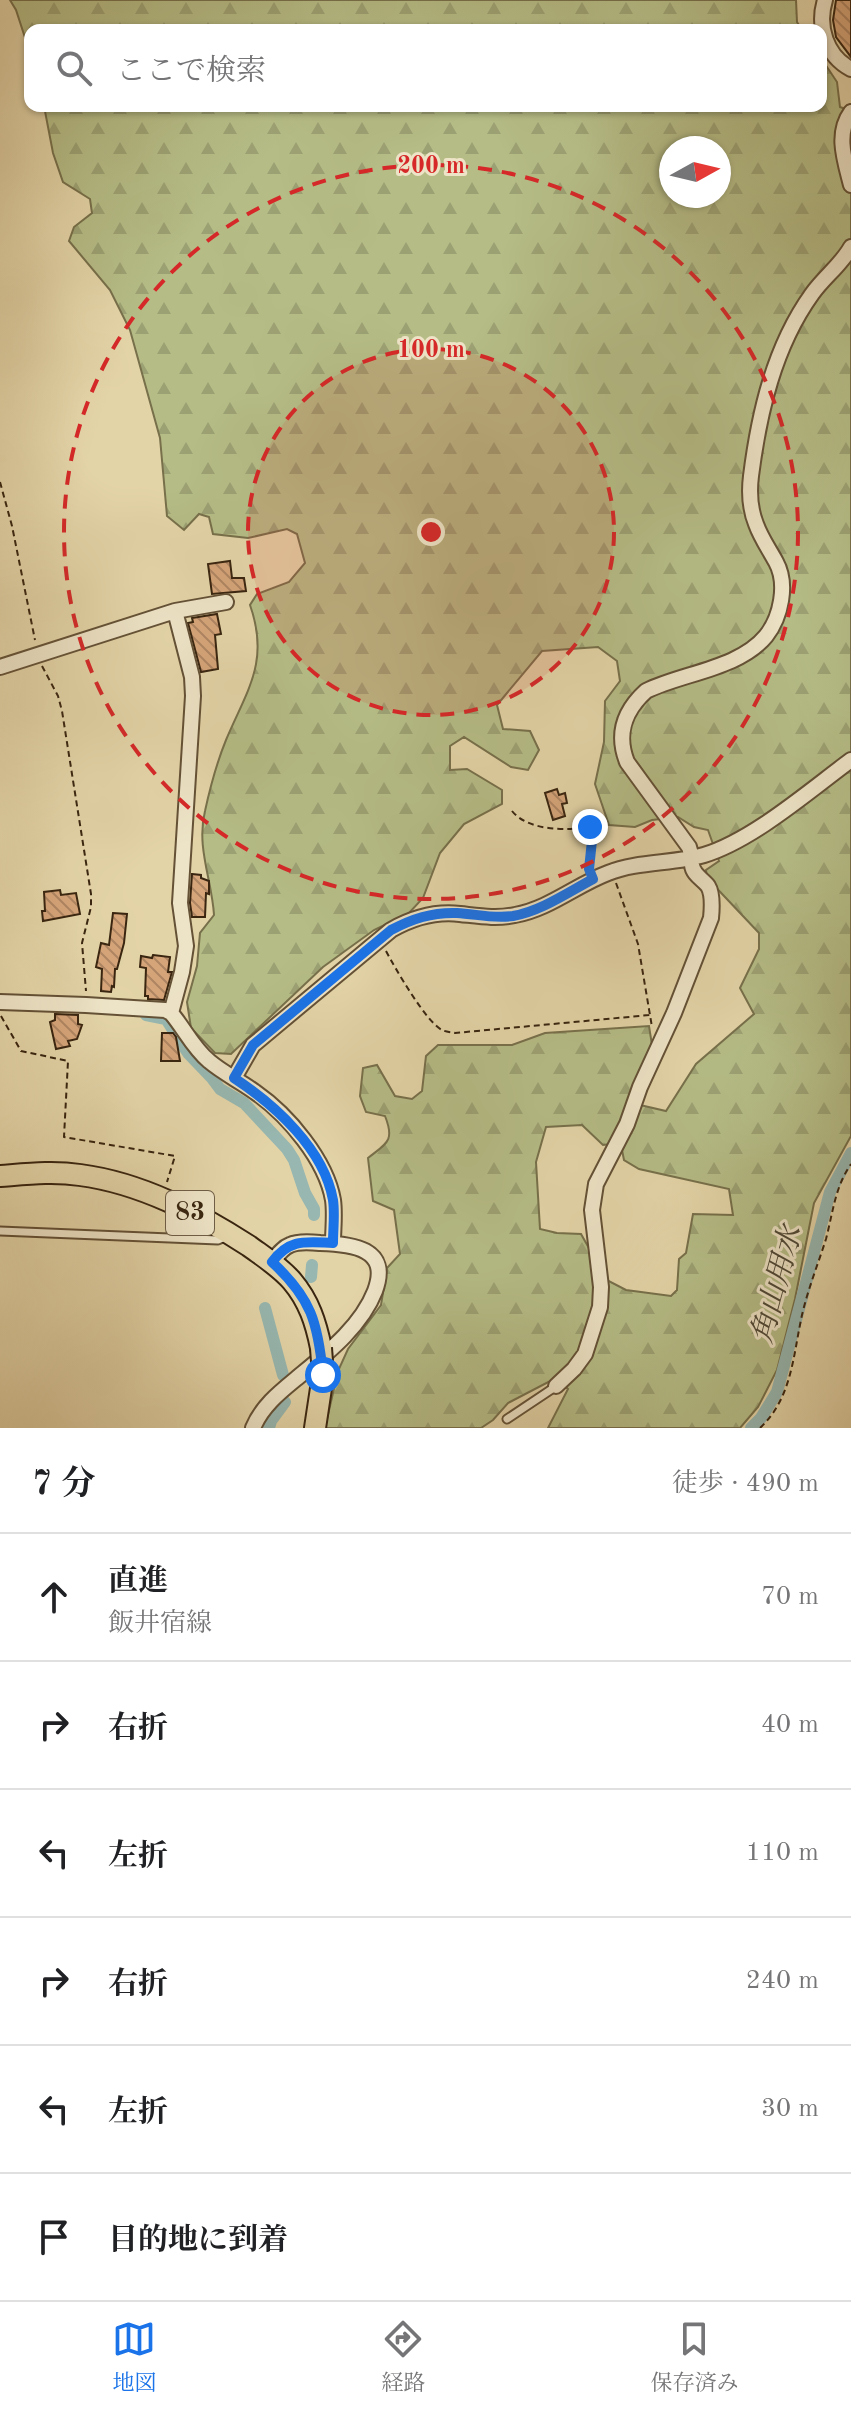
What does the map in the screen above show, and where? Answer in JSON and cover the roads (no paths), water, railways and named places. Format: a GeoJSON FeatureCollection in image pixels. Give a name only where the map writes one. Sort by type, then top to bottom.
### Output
{"type":"FeatureCollection","features":[{"type":"Feature","properties":{"kind":"main road","name":"83"},"geometry":{"type":"LineString","coordinates":[[0,1176],[60,1173],[113,1181],[163,1198],[230,1234],[272,1262],[292,1281],[310,1308],[321,1348],[323,1375],[315,1428]]}},
{"type":"Feature","properties":{"kind":"street"},"geometry":{"type":"LineString","coordinates":[[823,24],[825,0]]}},
{"type":"Feature","properties":{"kind":"street"},"geometry":{"type":"LineString","coordinates":[[827,42],[843,65],[851,69]]}},
{"type":"Feature","properties":{"kind":"street"},"geometry":{"type":"LineString","coordinates":[[851,112],[842,135],[851,185]]}},
{"type":"Feature","properties":{"kind":"street"},"geometry":{"type":"LineString","coordinates":[[556,1386],[585,1354],[600,1307],[601,1287],[592,1210],[596,1184],[619,1142],[640,1087],[658,1052],[711,918],[709,887],[695,873],[689,847],[627,762],[623,751],[623,724],[628,711],[646,691],[745,655],[767,635],[774,623],[781,599],[780,574],[756,524],[750,494],[765,398],[788,333],[813,292],[851,247]]}},
{"type":"Feature","properties":{"kind":"street"},"geometry":{"type":"LineString","coordinates":[[0,667],[175,611],[226,602]]}},
{"type":"Feature","properties":{"kind":"street"},"geometry":{"type":"LineString","coordinates":[[171,1013],[186,946],[180,903],[193,696],[192,677],[175,611]]}},
{"type":"Feature","properties":{"kind":"street"},"geometry":{"type":"LineString","coordinates":[[234,1078],[253,1045],[380,939],[407,921],[423,916],[457,913],[496,918],[516,915],[546,904],[611,871],[693,857],[731,843],[760,826],[851,760]]}},
{"type":"Feature","properties":{"kind":"street"},"geometry":{"type":"LineString","coordinates":[[0,1002],[165,1010],[171,1013],[198,1051],[258,1094],[311,1148],[334,1203],[333,1243]]}},
{"type":"Feature","properties":{"kind":"street"},"geometry":{"type":"LineString","coordinates":[[253,1428],[265,1407],[343,1338],[364,1312],[375,1291],[378,1273],[375,1260],[365,1250],[333,1243],[290,1245],[272,1262]]}},
{"type":"Feature","properties":{"kind":"lane"},"geometry":{"type":"LineString","coordinates":[[0,1231],[218,1240],[230,1234]]}},
{"type":"Feature","properties":{"kind":"lane"},"geometry":{"type":"LineString","coordinates":[[507,1419],[556,1386]]}},
{"type":"Feature","properties":{"kind":"waterway","name":"角山用水"},"geometry":{"type":"LineString","coordinates":[[146,1015],[166,1019],[188,1053],[220,1089],[244,1103],[287,1149],[314,1215]]}},
{"type":"Feature","properties":{"kind":"waterway","name":"角山用水"},"geometry":{"type":"LineString","coordinates":[[751,1428],[777,1392],[830,1192],[851,1153]]}},
{"type":"Feature","properties":{"kind":"waterway","name":"角山用水"},"geometry":{"type":"LineString","coordinates":[[311,1277],[312,1265]]}},
{"type":"Feature","properties":{"kind":"waterway","name":"角山用水"},"geometry":{"type":"LineString","coordinates":[[265,1308],[283,1375]]}},
{"type":"Feature","properties":{"kind":"waterway","name":"角山用水"},"geometry":{"type":"LineString","coordinates":[[269,1428],[285,1402]]}}]}
